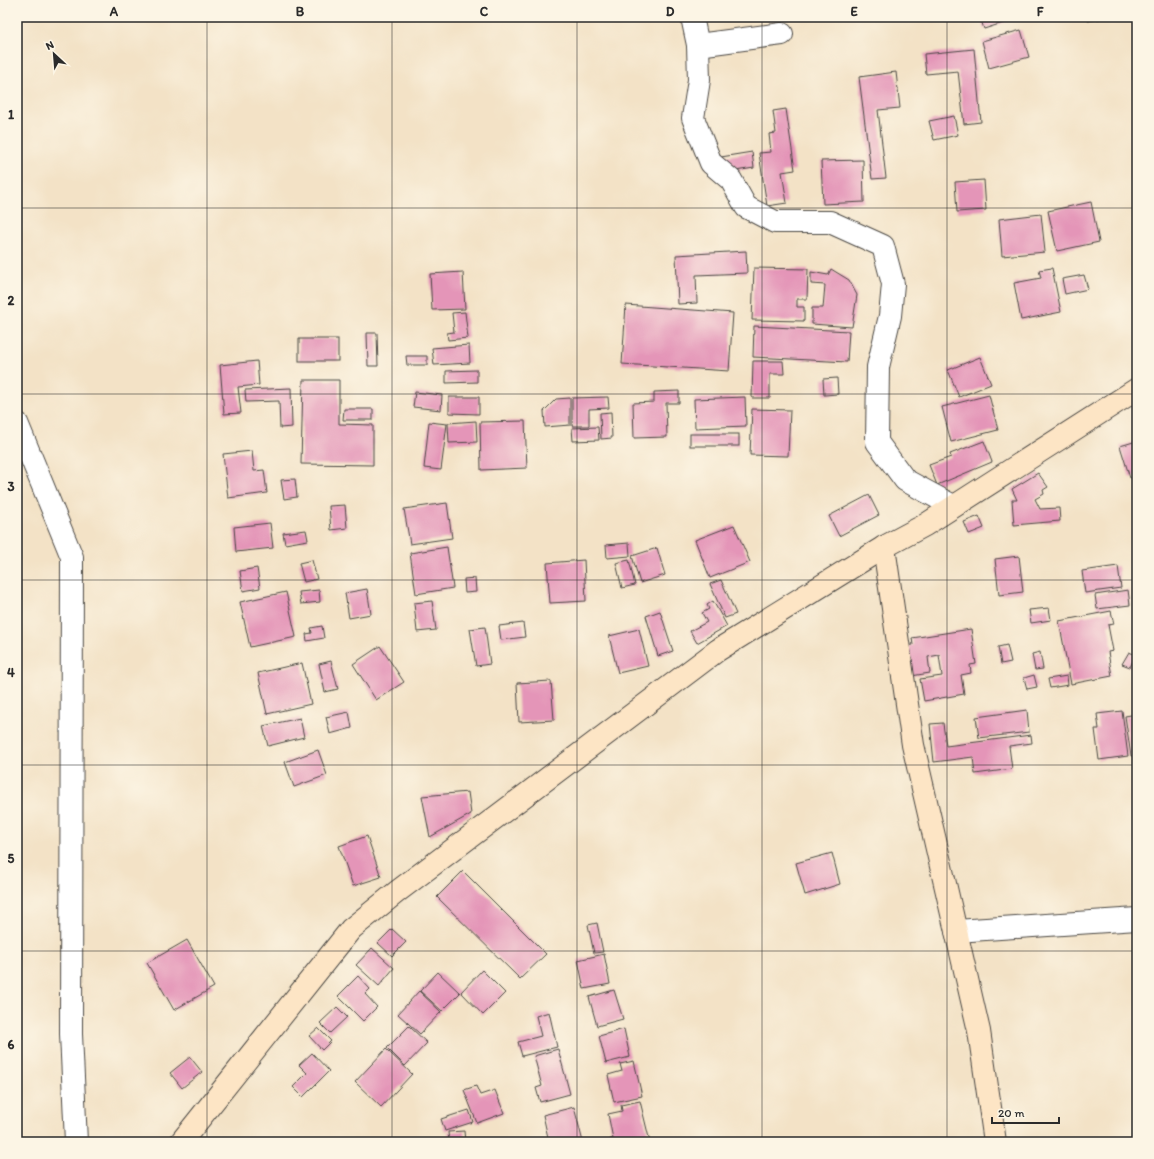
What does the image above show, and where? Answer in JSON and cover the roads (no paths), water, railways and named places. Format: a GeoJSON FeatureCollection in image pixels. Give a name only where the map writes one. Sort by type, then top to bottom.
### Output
{"type":"FeatureCollection","features":[{"type":"Feature","properties":{"kind":"main road"},"geometry":{"type":"LineString","coordinates":[[181,1142],[351,929],[718,650],[884,547],[925,525],[1137,389]]}},
{"type":"Feature","properties":{"kind":"main road"},"geometry":{"type":"LineString","coordinates":[[884,547],[913,745],[979,1031],[995,1142]]}},
{"type":"Feature","properties":{"kind":"street"},"geometry":{"type":"LineString","coordinates":[[692,17],[698,45],[699,80],[693,118],[711,163],[731,180],[746,207],[775,222],[830,222],[883,246],[893,284],[890,316],[878,366],[877,442],[905,480],[953,506]]}},
{"type":"Feature","properties":{"kind":"street"},"geometry":{"type":"LineString","coordinates":[[698,45],[782,34]]}},
{"type":"Feature","properties":{"kind":"street"},"geometry":{"type":"LineString","coordinates":[[17,423],[72,557],[71,1034],[76,1142]]}},
{"type":"Feature","properties":{"kind":"street"},"geometry":{"type":"LineString","coordinates":[[956,931],[1137,919]]}}]}
